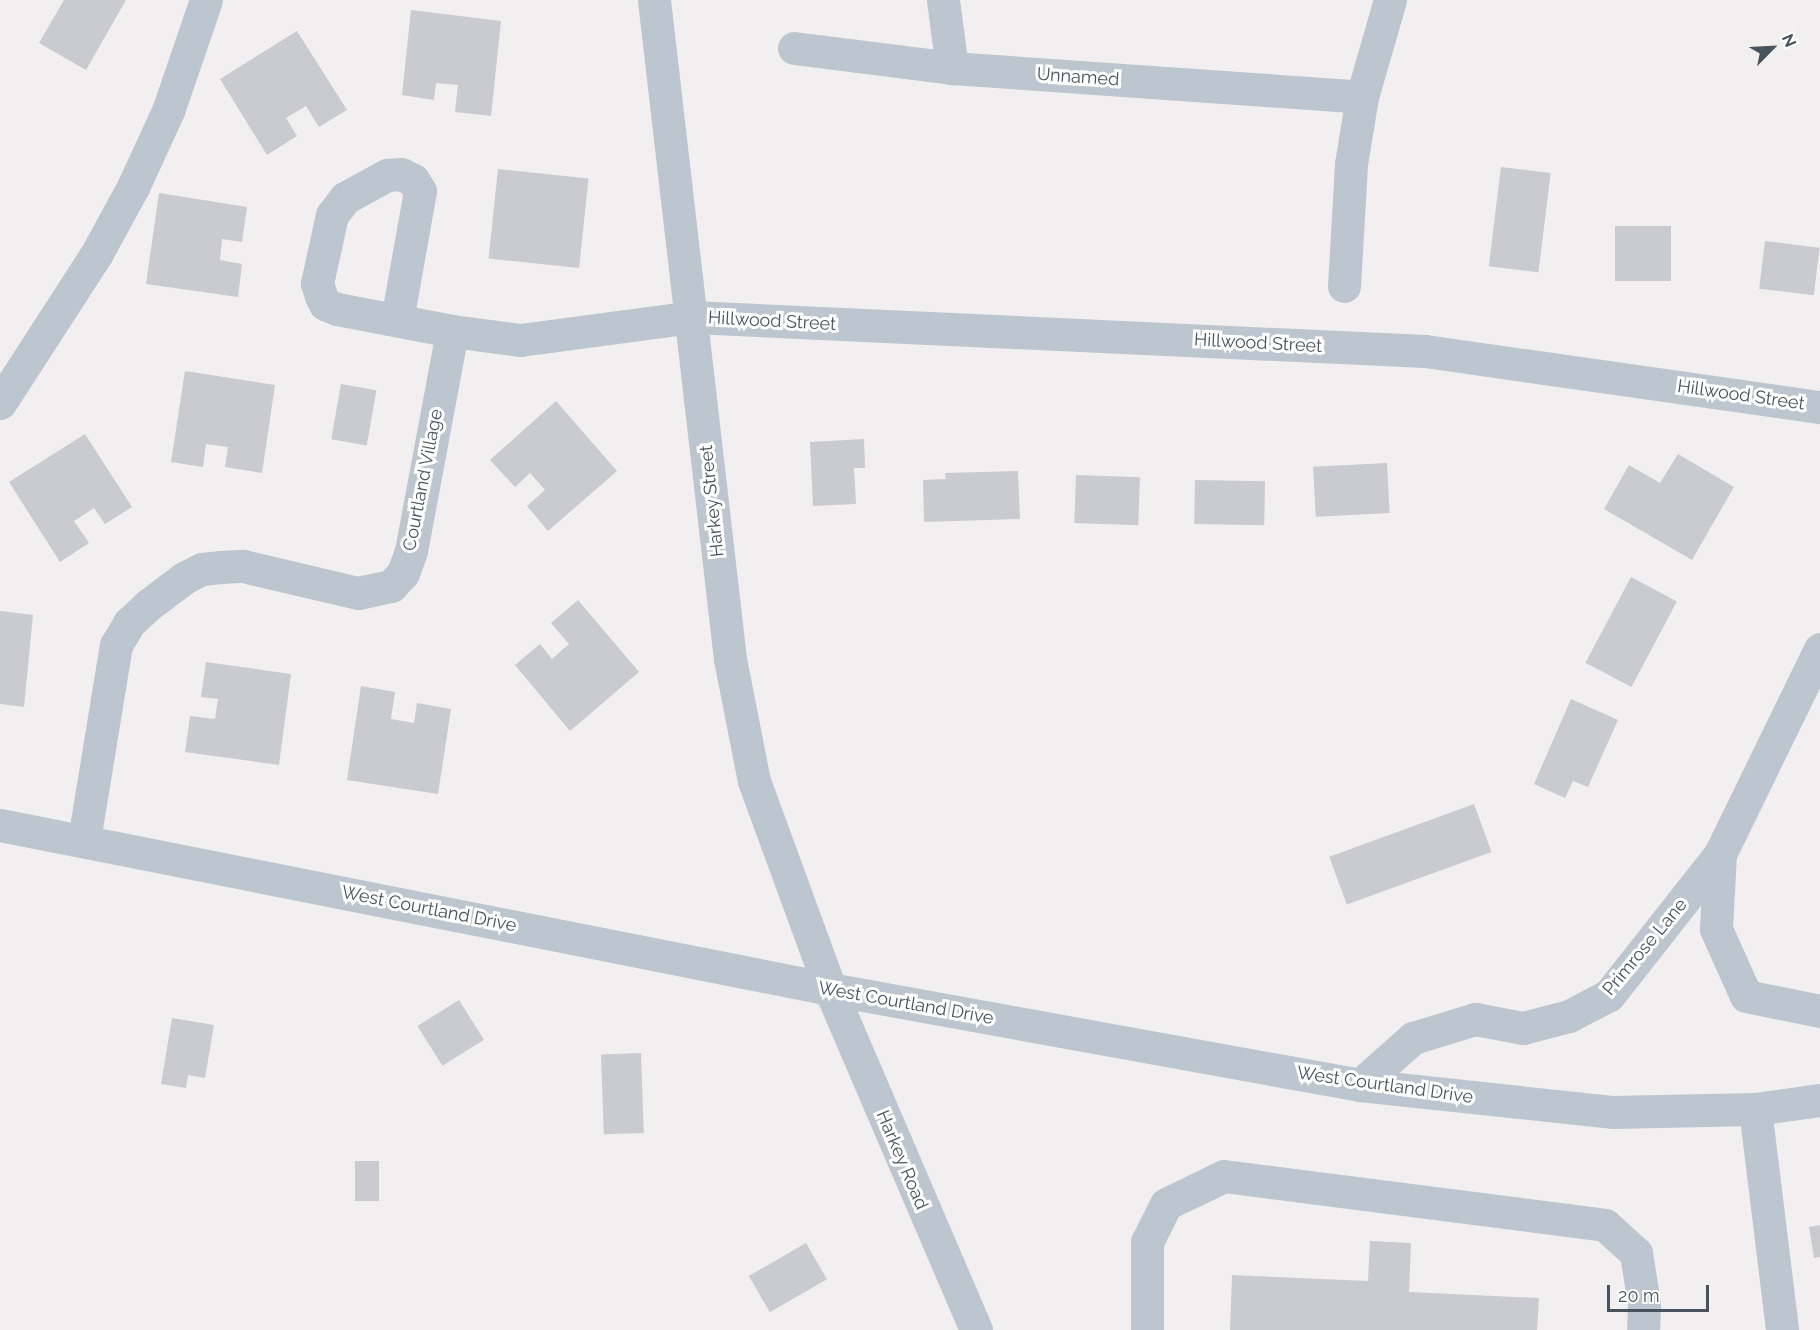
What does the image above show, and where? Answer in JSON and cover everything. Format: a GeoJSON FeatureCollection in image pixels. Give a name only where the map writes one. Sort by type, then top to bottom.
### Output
{"type":"FeatureCollection","features":[{"type":"Feature","properties":{"kind":"street"},"geometry":{"type":"LineString","coordinates":[[0,404],[97,253],[133,187],[168,111],[206,0]]}},
{"type":"Feature","properties":{"kind":"street","name":"Harkey Street"},"geometry":{"type":"LineString","coordinates":[[654,0],[740,724],[754,781],[830,989]]}},
{"type":"Feature","properties":{"kind":"street"},"geometry":{"type":"LineString","coordinates":[[943,0],[952,68]]}},
{"type":"Feature","properties":{"kind":"street"},"geometry":{"type":"LineString","coordinates":[[1344,286],[1351,164],[1362,97],[1390,0]]}},
{"type":"Feature","properties":{"kind":"street","name":"Unnamed"},"geometry":{"type":"LineString","coordinates":[[794,48],[952,68],[1362,97]]}},
{"type":"Feature","properties":{"kind":"street"},"geometry":{"type":"LineString","coordinates":[[397,320],[452,331],[520,340],[692,317]]}},
{"type":"Feature","properties":{"kind":"street","name":"Hillwood Street"},"geometry":{"type":"LineString","coordinates":[[692,317],[1425,351],[1820,407]]}},
{"type":"Feature","properties":{"kind":"street","name":"Courtland Village"},"geometry":{"type":"LineString","coordinates":[[84,840],[116,645],[129,623],[147,606],[202,569],[243,566],[358,593],[391,586],[403,573],[411,551],[452,331]]}},
{"type":"Feature","properties":{"kind":"street","name":"Primrose Lane"},"geometry":{"type":"LineString","coordinates":[[1360,1086],[1413,1038],[1475,1019],[1523,1028],[1569,1016],[1609,995],[1720,854],[1820,649]]}},
{"type":"Feature","properties":{"kind":"street","name":"West Courtland Drive"},"geometry":{"type":"LineString","coordinates":[[0,825],[830,989],[1360,1086],[1612,1112],[1755,1109],[1820,1100]]}},
{"type":"Feature","properties":{"kind":"street","name":"Primrose Lane"},"geometry":{"type":"LineString","coordinates":[[1720,854],[1716,929],[1746,996],[1820,1011]]}},
{"type":"Feature","properties":{"kind":"street","name":"Harkey Road"},"geometry":{"type":"LineString","coordinates":[[830,989],[976,1330]]}},
{"type":"Feature","properties":{"kind":"street"},"geometry":{"type":"LineString","coordinates":[[1755,1109],[1782,1330]]}},
{"type":"Feature","properties":{"kind":"street"},"geometry":{"type":"LineString","coordinates":[[1147,1330],[1147,1242],[1161,1213],[1166,1204],[1224,1176],[1605,1225],[1636,1253],[1644,1304],[1643,1330]]}},
{"type":"Feature","properties":{"kind":"building"},"geometry":{"type":"Polygon","coordinates":[[[64,0],[126,0],[86,70],[39,43],[64,0]]]}},
{"type":"Feature","properties":{"kind":"building"},"geometry":{"type":"Polygon","coordinates":[[[411,10],[501,21],[491,116],[455,112],[458,85],[436,83],[434,100],[402,95],[411,10]]]}},
{"type":"Feature","properties":{"kind":"building"},"geometry":{"type":"Polygon","coordinates":[[[297,31],[347,110],[319,127],[306,106],[286,118],[297,136],[267,155],[220,79],[297,31]]]}},
{"type":"Feature","properties":{"kind":"building"},"geometry":{"type":"Polygon","coordinates":[[[1501,167],[1551,173],[1538,272],[1489,266],[1501,167]]]}},
{"type":"Feature","properties":{"kind":"building"},"geometry":{"type":"Polygon","coordinates":[[[498,169],[589,179],[579,268],[489,259],[498,169]]]}},
{"type":"Feature","properties":{"kind":"building"},"geometry":{"type":"Polygon","coordinates":[[[159,193],[247,207],[242,242],[222,239],[220,260],[242,264],[238,297],[146,284],[159,193]]]}},
{"type":"Feature","properties":{"kind":"building"},"geometry":{"type":"Polygon","coordinates":[[[1615,226],[1671,226],[1671,281],[1615,281],[1615,226]]]}},
{"type":"Feature","properties":{"kind":"building"},"geometry":{"type":"Polygon","coordinates":[[[1765,241],[1820,248],[1814,295],[1759,289],[1765,241]]]}},
{"type":"Feature","properties":{"kind":"building"},"geometry":{"type":"Polygon","coordinates":[[[185,371],[275,385],[262,473],[225,467],[228,447],[206,444],[203,467],[171,462],[185,371]]]}},
{"type":"Feature","properties":{"kind":"building"},"geometry":{"type":"Polygon","coordinates":[[[341,384],[376,390],[367,445],[331,439],[341,384]]]}},
{"type":"Feature","properties":{"kind":"building"},"geometry":{"type":"Polygon","coordinates":[[[556,401],[617,471],[548,531],[527,506],[545,490],[530,473],[515,487],[490,460],[556,401]]]}},
{"type":"Feature","properties":{"kind":"building"},"geometry":{"type":"Polygon","coordinates":[[[85,434],[132,507],[105,524],[94,508],[74,521],[89,543],[60,562],[9,482],[85,434]]]}},
{"type":"Feature","properties":{"kind":"building"},"geometry":{"type":"Polygon","coordinates":[[[864,439],[865,468],[854,468],[856,504],[813,506],[810,442],[864,439]]]}},
{"type":"Feature","properties":{"kind":"building"},"geometry":{"type":"Polygon","coordinates":[[[1678,454],[1734,487],[1692,560],[1604,509],[1629,465],[1660,483],[1678,454]]]}},
{"type":"Feature","properties":{"kind":"building"},"geometry":{"type":"Polygon","coordinates":[[[1387,463],[1390,513],[1316,517],[1313,467],[1387,463]]]}},
{"type":"Feature","properties":{"kind":"building"},"geometry":{"type":"Polygon","coordinates":[[[1018,471],[1020,519],[924,522],[923,480],[946,479],[945,473],[1018,471]]]}},
{"type":"Feature","properties":{"kind":"building"},"geometry":{"type":"Polygon","coordinates":[[[1076,475],[1140,477],[1138,525],[1074,523],[1076,475]]]}},
{"type":"Feature","properties":{"kind":"building"},"geometry":{"type":"Polygon","coordinates":[[[1195,480],[1265,481],[1264,525],[1194,524],[1195,480]]]}},
{"type":"Feature","properties":{"kind":"building"},"geometry":{"type":"Polygon","coordinates":[[[1631,577],[1677,601],[1631,687],[1585,663],[1631,577]]]}},
{"type":"Feature","properties":{"kind":"building"},"geometry":{"type":"Polygon","coordinates":[[[578,600],[639,672],[570,731],[515,665],[540,644],[552,659],[569,644],[551,623],[578,600]]]}},
{"type":"Feature","properties":{"kind":"building"},"geometry":{"type":"Polygon","coordinates":[[[0,611],[33,615],[24,707],[0,704],[0,611]]]}},
{"type":"Feature","properties":{"kind":"building"},"geometry":{"type":"Polygon","coordinates":[[[206,662],[291,674],[279,765],[185,752],[190,716],[215,719],[218,699],[201,697],[206,662]]]}},
{"type":"Feature","properties":{"kind":"building"},"geometry":{"type":"Polygon","coordinates":[[[361,686],[395,692],[391,719],[414,723],[417,703],[451,709],[438,794],[347,780],[361,686]]]}},
{"type":"Feature","properties":{"kind":"building"},"geometry":{"type":"Polygon","coordinates":[[[1571,699],[1618,720],[1588,787],[1573,781],[1565,798],[1534,784],[1571,699]]]}},
{"type":"Feature","properties":{"kind":"building"},"geometry":{"type":"Polygon","coordinates":[[[1474,804],[1491,852],[1347,905],[1329,857],[1474,804]]]}},
{"type":"Feature","properties":{"kind":"building"},"geometry":{"type":"Polygon","coordinates":[[[459,1000],[484,1040],[442,1066],[417,1026],[459,1000]]]}},
{"type":"Feature","properties":{"kind":"building"},"geometry":{"type":"Polygon","coordinates":[[[172,1018],[214,1025],[205,1078],[188,1075],[186,1088],[161,1084],[172,1018]]]}},
{"type":"Feature","properties":{"kind":"building"},"geometry":{"type":"Polygon","coordinates":[[[641,1053],[644,1133],[604,1134],[601,1054],[641,1053]]]}},
{"type":"Feature","properties":{"kind":"building"},"geometry":{"type":"Polygon","coordinates":[[[355,1161],[379,1161],[379,1201],[355,1201],[355,1161]]]}},
{"type":"Feature","properties":{"kind":"building"},"geometry":{"type":"Polygon","coordinates":[[[1820,1225],[1820,1257],[1814,1258],[1809,1227],[1820,1225]]]}},
{"type":"Feature","properties":{"kind":"building"},"geometry":{"type":"Polygon","coordinates":[[[1370,1241],[1411,1243],[1409,1292],[1539,1298],[1537,1330],[1230,1330],[1232,1275],[1368,1281],[1370,1241]]]}},
{"type":"Feature","properties":{"kind":"building"},"geometry":{"type":"Polygon","coordinates":[[[806,1243],[827,1279],[770,1312],[749,1276],[806,1243]]]}}]}
